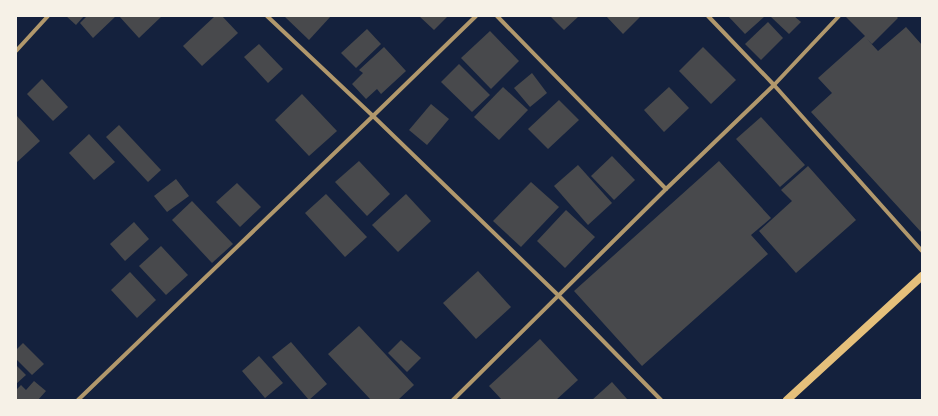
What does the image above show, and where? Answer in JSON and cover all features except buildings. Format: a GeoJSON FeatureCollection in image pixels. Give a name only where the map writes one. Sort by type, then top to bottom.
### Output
{"type":"FeatureCollection","features":[{"type":"Feature","properties":{"kind":"main road"},"geometry":{"type":"LineString","coordinates":[[787,400],[922,276]]}},
{"type":"Feature","properties":{"kind":"street"},"geometry":{"type":"LineString","coordinates":[[16,51],[48,16]]}},
{"type":"Feature","properties":{"kind":"street"},"geometry":{"type":"LineString","coordinates":[[267,16],[373,116],[558,296],[661,400]]}},
{"type":"Feature","properties":{"kind":"street"},"geometry":{"type":"LineString","coordinates":[[78,400],[476,16]]}},
{"type":"Feature","properties":{"kind":"street"},"geometry":{"type":"LineString","coordinates":[[497,16],[666,189]]}},
{"type":"Feature","properties":{"kind":"street"},"geometry":{"type":"LineString","coordinates":[[708,16],[774,84],[922,251]]}},
{"type":"Feature","properties":{"kind":"street"},"geometry":{"type":"LineString","coordinates":[[453,400],[774,84],[839,16]]}}]}
